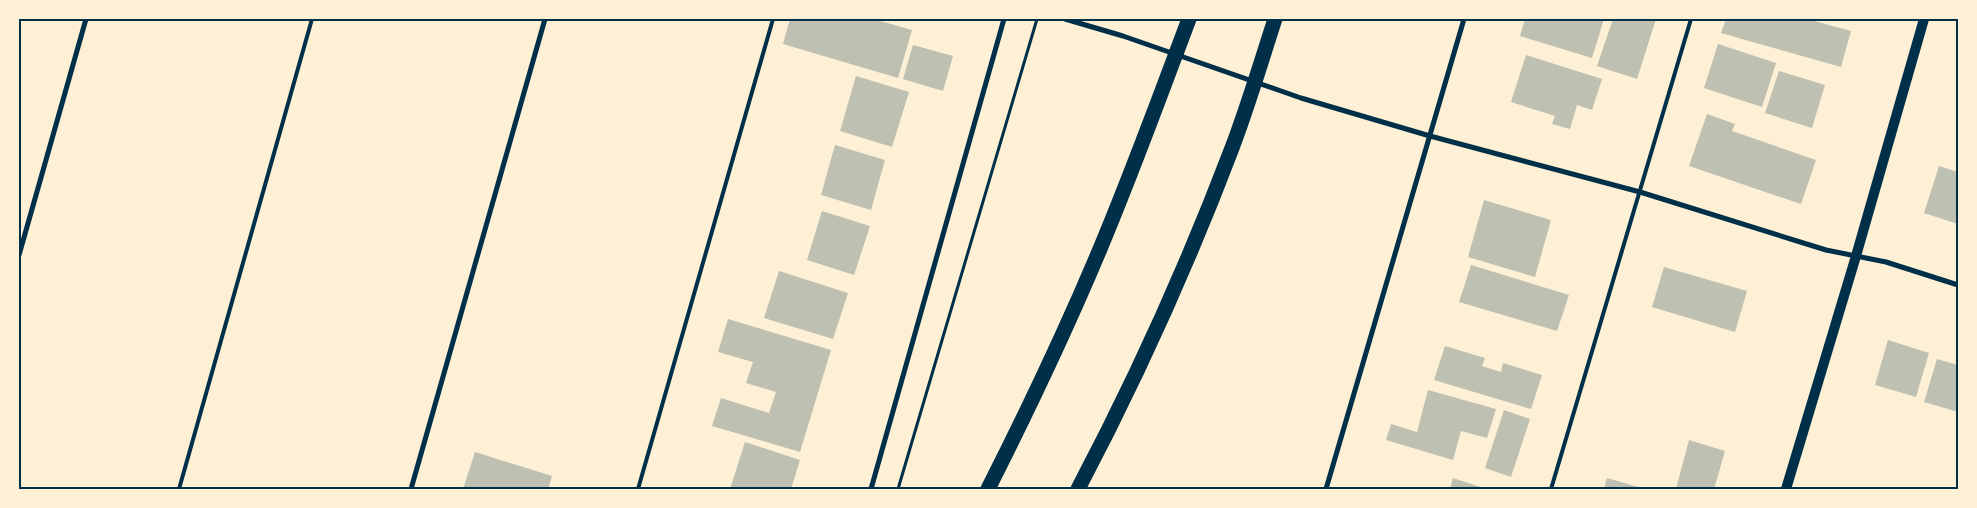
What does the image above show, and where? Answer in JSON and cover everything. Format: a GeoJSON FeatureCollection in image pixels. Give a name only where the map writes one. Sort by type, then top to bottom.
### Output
{"type":"FeatureCollection","features":[{"type":"Feature","properties":{"kind":"highway"},"geometry":{"type":"LineString","coordinates":[[988,489],[1034,396],[1092,267],[1150,125],[1189,19]]}},
{"type":"Feature","properties":{"kind":"highway"},"geometry":{"type":"LineString","coordinates":[[1078,489],[1099,451],[1168,302],[1232,148],[1275,19]]}},
{"type":"Feature","properties":{"kind":"main road"},"geometry":{"type":"LineString","coordinates":[[1786,489],[1856,256],[1924,19]]}},
{"type":"Feature","properties":{"kind":"street"},"geometry":{"type":"LineString","coordinates":[[19,255],[86,19]]}},
{"type":"Feature","properties":{"kind":"street"},"geometry":{"type":"LineString","coordinates":[[411,489],[545,19]]}},
{"type":"Feature","properties":{"kind":"street"},"geometry":{"type":"LineString","coordinates":[[871,489],[1004,19]]}},
{"type":"Feature","properties":{"kind":"street"},"geometry":{"type":"LineString","coordinates":[[1065,19],[1132,39],[1301,98],[1430,136],[1640,192],[1826,250],[1886,262],[1958,285]]}},
{"type":"Feature","properties":{"kind":"street"},"geometry":{"type":"LineString","coordinates":[[1326,489],[1464,19]]}},
{"type":"Feature","properties":{"kind":"lane"},"geometry":{"type":"LineString","coordinates":[[178,489],[312,19]]}},
{"type":"Feature","properties":{"kind":"lane"},"geometry":{"type":"LineString","coordinates":[[638,489],[773,19]]}},
{"type":"Feature","properties":{"kind":"lane"},"geometry":{"type":"LineString","coordinates":[[1551,489],[1691,19]]}},
{"type":"Feature","properties":{"kind":"path"},"geometry":{"type":"LineString","coordinates":[[898,489],[1037,19]]}},
{"type":"Feature","properties":{"kind":"path"},"geometry":{"type":"LineString","coordinates":[[1026,41],[1031,42]]}},
{"type":"Feature","properties":{"kind":"building"},"geometry":{"type":"Polygon","coordinates":[[[790,19],[873,19],[912,30],[898,78],[783,44],[790,19]]]}},
{"type":"Feature","properties":{"kind":"building"},"geometry":{"type":"Polygon","coordinates":[[[1525,19],[1604,19],[1592,58],[1520,36],[1525,19]]]}},
{"type":"Feature","properties":{"kind":"building"},"geometry":{"type":"Polygon","coordinates":[[[1613,19],[1656,19],[1637,79],[1597,66],[1613,19]]]}},
{"type":"Feature","properties":{"kind":"building"},"geometry":{"type":"Polygon","coordinates":[[[1726,19],[1807,19],[1851,31],[1841,67],[1721,33],[1726,19]]]}},
{"type":"Feature","properties":{"kind":"building"},"geometry":{"type":"Polygon","coordinates":[[[1718,44],[1776,63],[1762,107],[1704,88],[1718,44]]]}},
{"type":"Feature","properties":{"kind":"building"},"geometry":{"type":"Polygon","coordinates":[[[913,45],[953,56],[943,91],[903,79],[913,45]]]}},
{"type":"Feature","properties":{"kind":"building"},"geometry":{"type":"Polygon","coordinates":[[[1526,55],[1602,79],[1592,110],[1577,105],[1570,129],[1552,124],[1555,116],[1511,102],[1526,55]]]}},
{"type":"Feature","properties":{"kind":"building"},"geometry":{"type":"Polygon","coordinates":[[[1779,71],[1825,85],[1812,128],[1765,113],[1779,71]]]}},
{"type":"Feature","properties":{"kind":"building"},"geometry":{"type":"Polygon","coordinates":[[[856,76],[909,92],[892,147],[840,131],[856,76]]]}},
{"type":"Feature","properties":{"kind":"building"},"geometry":{"type":"Polygon","coordinates":[[[1707,114],[1735,124],[1732,131],[1816,160],[1801,204],[1689,166],[1707,114]]]}},
{"type":"Feature","properties":{"kind":"building"},"geometry":{"type":"Polygon","coordinates":[[[835,145],[885,160],[871,210],[821,195],[835,145]]]}},
{"type":"Feature","properties":{"kind":"building"},"geometry":{"type":"Polygon","coordinates":[[[1939,166],[1958,172],[1958,224],[1924,213],[1939,166]]]}},
{"type":"Feature","properties":{"kind":"building"},"geometry":{"type":"Polygon","coordinates":[[[1484,200],[1551,220],[1535,277],[1468,257],[1484,200]]]}},
{"type":"Feature","properties":{"kind":"building"},"geometry":{"type":"Polygon","coordinates":[[[822,211],[870,226],[854,275],[807,260],[822,211]]]}},
{"type":"Feature","properties":{"kind":"building"},"geometry":{"type":"Polygon","coordinates":[[[1471,265],[1569,295],[1557,331],[1459,302],[1471,265]]]}},
{"type":"Feature","properties":{"kind":"building"},"geometry":{"type":"Polygon","coordinates":[[[1664,267],[1747,291],[1735,332],[1652,307],[1664,267]]]}},
{"type":"Feature","properties":{"kind":"building"},"geometry":{"type":"Polygon","coordinates":[[[779,271],[848,293],[833,339],[764,318],[779,271]]]}},
{"type":"Feature","properties":{"kind":"building"},"geometry":{"type":"Polygon","coordinates":[[[728,319],[831,350],[800,452],[712,426],[721,398],[769,413],[776,392],[746,383],[753,362],[718,352],[728,319]]]}},
{"type":"Feature","properties":{"kind":"building"},"geometry":{"type":"Polygon","coordinates":[[[1888,340],[1929,353],[1916,397],[1875,385],[1888,340]]]}},
{"type":"Feature","properties":{"kind":"building"},"geometry":{"type":"Polygon","coordinates":[[[1445,346],[1485,358],[1482,366],[1501,372],[1503,363],[1542,375],[1531,409],[1434,380],[1445,346]]]}},
{"type":"Feature","properties":{"kind":"building"},"geometry":{"type":"Polygon","coordinates":[[[1937,359],[1958,365],[1958,412],[1924,402],[1937,359]]]}},
{"type":"Feature","properties":{"kind":"building"},"geometry":{"type":"Polygon","coordinates":[[[1428,390],[1496,409],[1487,438],[1461,431],[1453,460],[1386,440],[1391,424],[1417,432],[1428,390]]]}},
{"type":"Feature","properties":{"kind":"building"},"geometry":{"type":"Polygon","coordinates":[[[1504,410],[1530,419],[1511,477],[1485,468],[1504,410]]]}},
{"type":"Feature","properties":{"kind":"building"},"geometry":{"type":"Polygon","coordinates":[[[1689,440],[1725,451],[1714,489],[1676,489],[1689,440]]]}},
{"type":"Feature","properties":{"kind":"building"},"geometry":{"type":"Polygon","coordinates":[[[745,442],[800,460],[791,489],[730,489],[745,442]]]}},
{"type":"Feature","properties":{"kind":"building"},"geometry":{"type":"Polygon","coordinates":[[[475,452],[552,476],[548,489],[463,489],[475,452]]]}},
{"type":"Feature","properties":{"kind":"building"},"geometry":{"type":"Polygon","coordinates":[[[1453,478],[1487,489],[1450,489],[1453,478]]]}},
{"type":"Feature","properties":{"kind":"building"},"geometry":{"type":"Polygon","coordinates":[[[1607,478],[1645,489],[1604,489],[1607,478]]]}}]}
